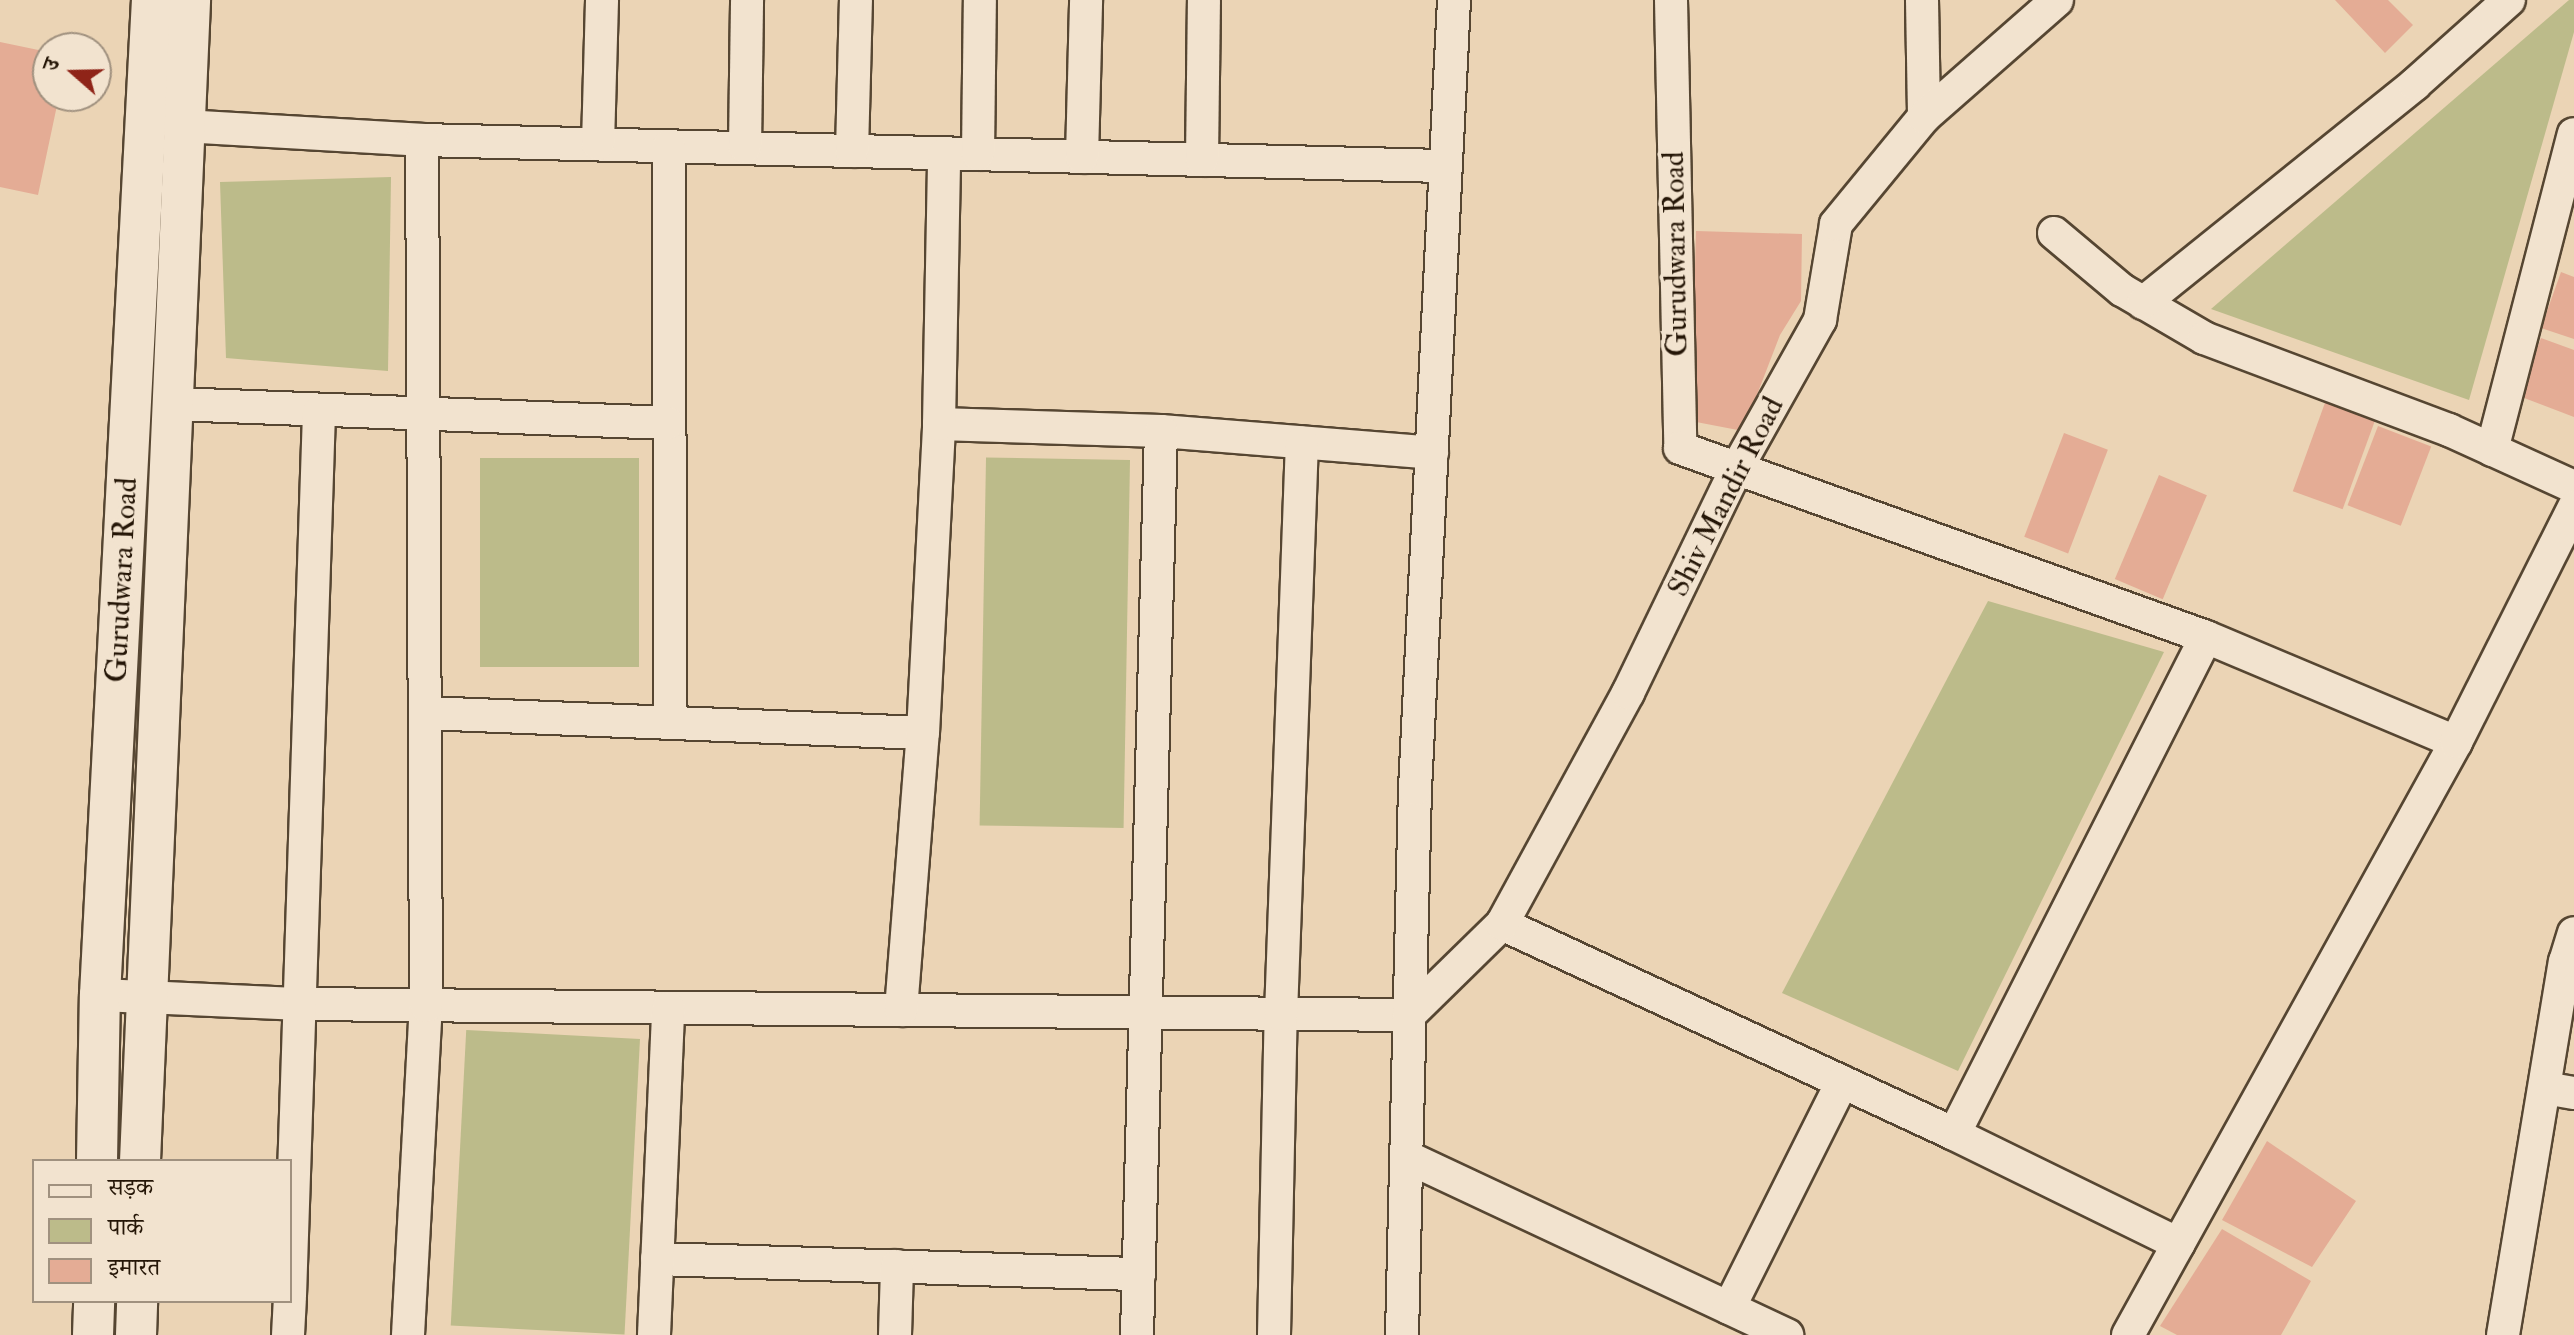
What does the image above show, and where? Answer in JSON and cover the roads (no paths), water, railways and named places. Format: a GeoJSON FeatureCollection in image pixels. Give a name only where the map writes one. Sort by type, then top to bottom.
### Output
{"type":"FeatureCollection","features":[{"type":"Feature","properties":{"kind":"street","name":"Gurudwara Road"},"geometry":{"type":"LineString","coordinates":[[97,1159],[100,995],[152,0]]}},
{"type":"Feature","properties":{"kind":"street","name":"Gurudwara Road"},"geometry":{"type":"LineString","coordinates":[[140,1159],[174,404],[182,126],[190,0]]}},
{"type":"Feature","properties":{"kind":"street"},"geometry":{"type":"LineString","coordinates":[[598,144],[602,0]]}},
{"type":"Feature","properties":{"kind":"street"},"geometry":{"type":"LineString","coordinates":[[745,147],[747,0]]}},
{"type":"Feature","properties":{"kind":"street"},"geometry":{"type":"LineString","coordinates":[[852,151],[856,0]]}},
{"type":"Feature","properties":{"kind":"street"},"geometry":{"type":"LineString","coordinates":[[978,154],[980,0]]}},
{"type":"Feature","properties":{"kind":"street"},"geometry":{"type":"LineString","coordinates":[[1082,157],[1086,0]]}},
{"type":"Feature","properties":{"kind":"street"},"geometry":{"type":"LineString","coordinates":[[1202,160],[1204,0]]}},
{"type":"Feature","properties":{"kind":"street"},"geometry":{"type":"LineString","coordinates":[[1402,1335],[1409,1015],[1454,0]]}},
{"type":"Feature","properties":{"kind":"street","name":"Gurudwara Road"},"geometry":{"type":"LineString","coordinates":[[1671,0],[1680,448],[1737,468]]}},
{"type":"Feature","properties":{"kind":"street"},"geometry":{"type":"LineString","coordinates":[[1922,0],[1924,117]]}},
{"type":"Feature","properties":{"kind":"street","name":"Shiv Mandir Road"},"geometry":{"type":"LineString","coordinates":[[1409,1015],[1502,924],[1628,693],[1737,468],[1820,320],[1836,224],[1924,117],[2057,0]]}},
{"type":"Feature","properties":{"kind":"street"},"geometry":{"type":"LineString","coordinates":[[2143,303],[2415,84],[2509,0]]}},
{"type":"Feature","properties":{"kind":"street"},"geometry":{"type":"LineString","coordinates":[[182,126],[422,140],[1445,166]]}},
{"type":"Feature","properties":{"kind":"street"},"geometry":{"type":"LineString","coordinates":[[2492,450],[2574,134]]}},
{"type":"Feature","properties":{"kind":"street"},"geometry":{"type":"LineString","coordinates":[[408,1335],[426,1006],[422,140]]}},
{"type":"Feature","properties":{"kind":"street"},"geometry":{"type":"LineString","coordinates":[[669,146],[670,723]]}},
{"type":"Feature","properties":{"kind":"street"},"geometry":{"type":"LineString","coordinates":[[901,1010],[923,733],[939,424],[944,155]]}},
{"type":"Feature","properties":{"kind":"street"},"geometry":{"type":"LineString","coordinates":[[2054,233],[2122,290],[2204,338],[2492,450],[2574,487]]}},
{"type":"Feature","properties":{"kind":"street"},"geometry":{"type":"LineString","coordinates":[[174,404],[319,412],[668,423]]}},
{"type":"Feature","properties":{"kind":"street"},"geometry":{"type":"LineString","coordinates":[[292,1249],[319,412]]}},
{"type":"Feature","properties":{"kind":"street"},"geometry":{"type":"LineString","coordinates":[[939,424],[1161,431],[1432,453]]}},
{"type":"Feature","properties":{"kind":"street"},"geometry":{"type":"LineString","coordinates":[[1137,1335],[1161,431]]}},
{"type":"Feature","properties":{"kind":"street"},"geometry":{"type":"LineString","coordinates":[[1274,1335],[1281,1014],[1302,442]]}},
{"type":"Feature","properties":{"kind":"street"},"geometry":{"type":"LineString","coordinates":[[1737,468],[2206,637],[2456,742]]}},
{"type":"Feature","properties":{"kind":"street"},"geometry":{"type":"LineString","coordinates":[[2128,1335],[2456,742],[2574,507]]}},
{"type":"Feature","properties":{"kind":"street"},"geometry":{"type":"LineString","coordinates":[[1954,1134],[2206,637]]}},
{"type":"Feature","properties":{"kind":"street"},"geometry":{"type":"LineString","coordinates":[[425,713],[923,733]]}},
{"type":"Feature","properties":{"kind":"street"},"geometry":{"type":"LineString","coordinates":[[1502,924],[1954,1134],[2179,1244]]}},
{"type":"Feature","properties":{"kind":"street"},"geometry":{"type":"LineString","coordinates":[[2503,1335],[2559,1090],[2565,962],[2574,933]]}},
{"type":"Feature","properties":{"kind":"street"},"geometry":{"type":"LineString","coordinates":[[100,995],[426,1006],[1409,1015]]}},
{"type":"Feature","properties":{"kind":"street"},"geometry":{"type":"LineString","coordinates":[[654,1335],[668,1008]]}},
{"type":"Feature","properties":{"kind":"street"},"geometry":{"type":"LineString","coordinates":[[1729,1308],[1842,1082]]}},
{"type":"Feature","properties":{"kind":"street"},"geometry":{"type":"LineString","coordinates":[[1407,1157],[1787,1335]]}},
{"type":"Feature","properties":{"kind":"street"},"geometry":{"type":"LineString","coordinates":[[657,1259],[1139,1274]]}},
{"type":"Feature","properties":{"kind":"street"},"geometry":{"type":"LineString","coordinates":[[895,1335],[897,1266]]}},
{"type":"Feature","properties":{"kind":"street"},"geometry":{"type":"LineString","coordinates":[[93,1335],[94,1303]]}},
{"type":"Feature","properties":{"kind":"street"},"geometry":{"type":"LineString","coordinates":[[136,1335],[137,1303]]}},
{"type":"Feature","properties":{"kind":"street"},"geometry":{"type":"LineString","coordinates":[[288,1335],[290,1303]]}}]}
